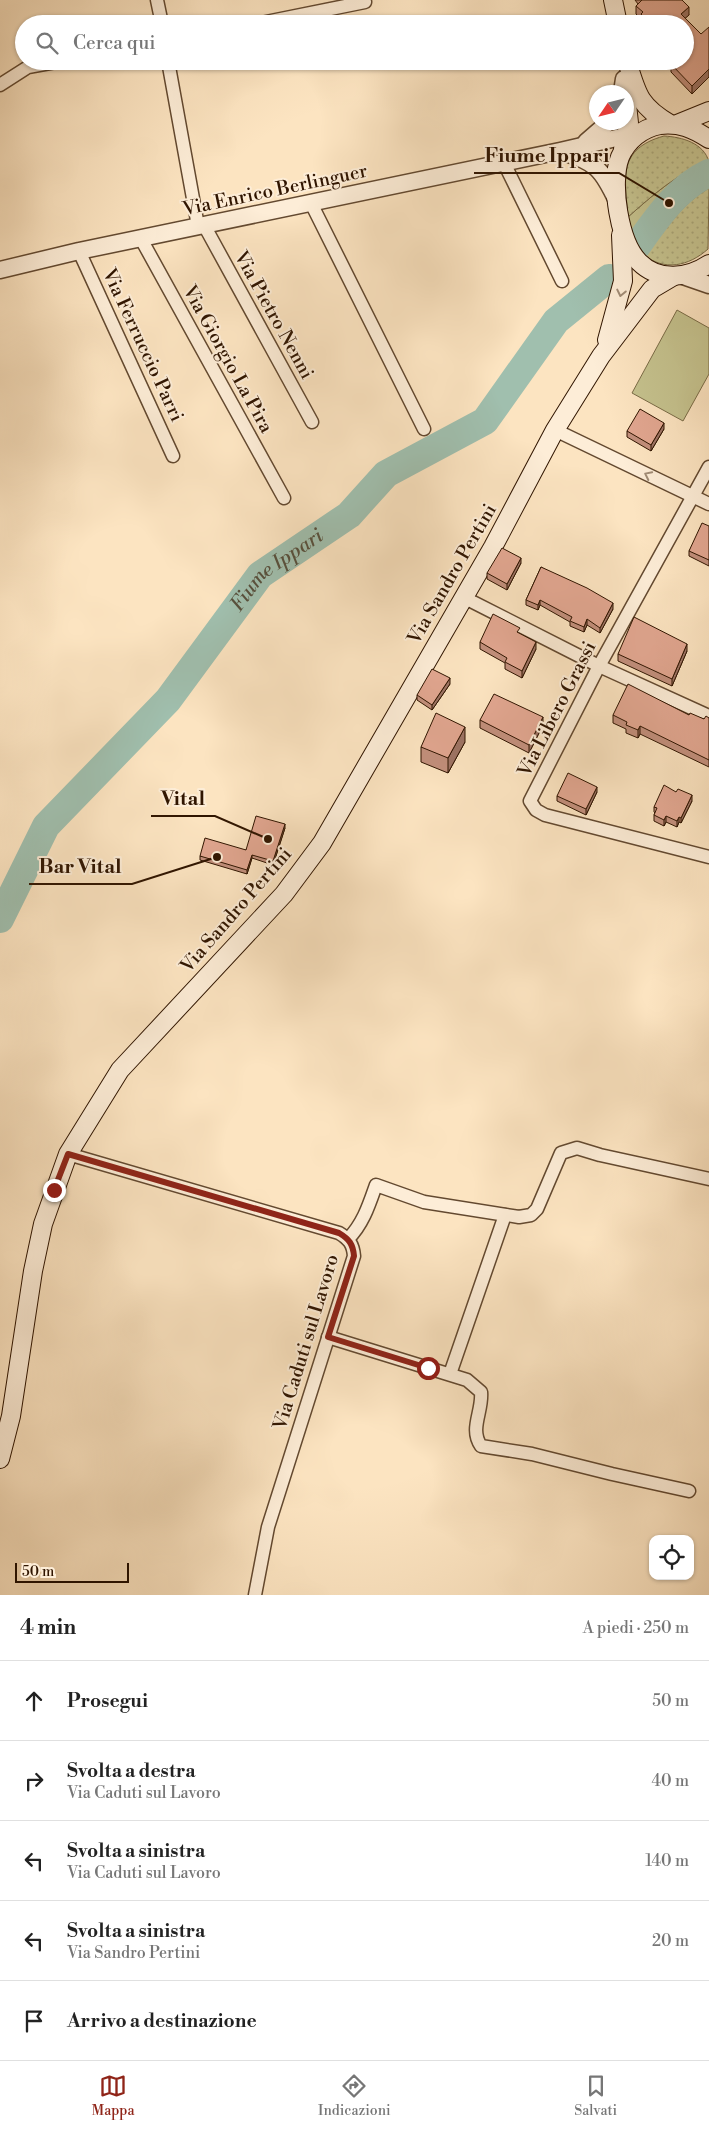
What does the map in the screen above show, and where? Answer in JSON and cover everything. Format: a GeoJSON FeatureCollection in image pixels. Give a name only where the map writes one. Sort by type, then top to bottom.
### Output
{"type":"FeatureCollection","features":[{"type":"Feature","properties":{"kind":"main road"},"geometry":{"type":"LineString","coordinates":[[613,0],[616,15]]}},
{"type":"Feature","properties":{"kind":"main road"},"geometry":{"type":"LineString","coordinates":[[624,70],[625,85]]}},
{"type":"Feature","properties":{"kind":"main road"},"geometry":{"type":"LineString","coordinates":[[630,70],[636,91],[644,105],[655,115],[673,124],[694,129],[709,139]]}},
{"type":"Feature","properties":{"kind":"main road"},"geometry":{"type":"LineString","coordinates":[[601,356],[612,327],[623,280],[616,176],[620,157],[634,134],[653,126],[673,124],[709,111]]}},
{"type":"Feature","properties":{"kind":"main road"},"geometry":{"type":"LineString","coordinates":[[632,130],[634,134]]}},
{"type":"Feature","properties":{"kind":"main road"},"geometry":{"type":"LineString","coordinates":[[619,211],[626,241],[638,262],[650,270],[678,276]]}},
{"type":"Feature","properties":{"kind":"main road"},"geometry":{"type":"LineString","coordinates":[[601,356],[652,289],[678,276],[697,272],[709,264]]}},
{"type":"Feature","properties":{"kind":"main road","name":"Via Sandro Pertini"},"geometry":{"type":"LineString","coordinates":[[0,1459],[11,1416],[33,1271],[43,1224],[68,1154],[120,1070],[284,894],[322,843],[493,546],[555,430],[601,356]]}},
{"type":"Feature","properties":{"kind":"street"},"geometry":{"type":"LineString","coordinates":[[158,0],[160,15]]}},
{"type":"Feature","properties":{"kind":"street"},"geometry":{"type":"LineString","coordinates":[[301,15],[365,2]]}},
{"type":"Feature","properties":{"kind":"street"},"geometry":{"type":"LineString","coordinates":[[0,84],[24,70]]}},
{"type":"Feature","properties":{"kind":"street","name":"Via Pietro Nenni"},"geometry":{"type":"LineString","coordinates":[[170,70],[201,226],[312,422]]}},
{"type":"Feature","properties":{"kind":"street"},"geometry":{"type":"LineString","coordinates":[[579,147],[600,130]]}},
{"type":"Feature","properties":{"kind":"street","name":"Via Enrico Berlinguer"},"geometry":{"type":"LineString","coordinates":[[0,270],[79,250],[504,163],[634,134]]}},
{"type":"Feature","properties":{"kind":"street"},"geometry":{"type":"LineString","coordinates":[[560,151],[582,158],[597,167],[606,177],[619,211]]}},
{"type":"Feature","properties":{"kind":"street"},"geometry":{"type":"LineString","coordinates":[[504,163],[562,281]]}},
{"type":"Feature","properties":{"kind":"street"},"geometry":{"type":"LineString","coordinates":[[311,203],[424,429]]}},
{"type":"Feature","properties":{"kind":"street","name":"Via Giorgio La Pira"},"geometry":{"type":"LineString","coordinates":[[140,238],[284,498]]}},
{"type":"Feature","properties":{"kind":"street","name":"Via Ferruccio Parri"},"geometry":{"type":"LineString","coordinates":[[79,250],[173,456]]}},
{"type":"Feature","properties":{"kind":"street"},"geometry":{"type":"LineString","coordinates":[[678,276],[709,285]]}},
{"type":"Feature","properties":{"kind":"street"},"geometry":{"type":"LineString","coordinates":[[555,430],[709,504]]}},
{"type":"Feature","properties":{"kind":"street","name":"Via Libero Grassi"},"geometry":{"type":"LineString","coordinates":[[709,467],[599,666],[530,801],[536,810],[545,815],[709,857]]}},
{"type":"Feature","properties":{"kind":"street"},"geometry":{"type":"LineString","coordinates":[[463,597],[599,666],[709,716]]}},
{"type":"Feature","properties":{"kind":"street"},"geometry":{"type":"LineString","coordinates":[[348,1239],[356,1231],[363,1219],[376,1185],[424,1202],[519,1217],[531,1215],[537,1209],[561,1153],[569,1149],[577,1148],[600,1155],[709,1179]]}},
{"type":"Feature","properties":{"kind":"street","name":"Via Caduti sul Lavoro"},"geometry":{"type":"LineString","coordinates":[[68,1154],[339,1233],[348,1239],[353,1248],[354,1256],[268,1527],[255,1595]]}},
{"type":"Feature","properties":{"kind":"street"},"geometry":{"type":"LineString","coordinates":[[450,1374],[505,1215]]}},
{"type":"Feature","properties":{"kind":"street"},"geometry":{"type":"LineString","coordinates":[[328,1337],[467,1380],[481,1392],[482,1400],[475,1432],[476,1439],[481,1446],[532,1454],[612,1474],[689,1490]]}},
{"type":"Feature","properties":{"kind":"green space"},"geometry":{"type":"Polygon","coordinates":[[[664,136],[691,142],[702,150],[709,162],[676,178],[628,217],[626,178],[627,167],[631,157],[638,149],[649,142],[664,136]]]}},
{"type":"Feature","properties":{"kind":"green space"},"geometry":{"type":"Polygon","coordinates":[[[709,162],[709,188],[689,202],[643,254],[634,240],[628,217],[676,178],[709,162]]]}},
{"type":"Feature","properties":{"kind":"green space"},"geometry":{"type":"Polygon","coordinates":[[[709,188],[708,249],[685,263],[676,265],[659,263],[643,254],[681,210],[709,188]]]}},
{"type":"Feature","properties":{"kind":"green space"},"geometry":{"type":"Polygon","coordinates":[[[677,310],[709,328],[709,374],[683,421],[632,393],[677,310]]]}},
{"type":"Feature","properties":{"kind":"building"},"geometry":{"type":"Polygon","coordinates":[[[642,0],[682,0],[689,7],[682,15],[642,15],[643,12],[636,6],[642,0]]]}},
{"type":"Feature","properties":{"kind":"building"},"geometry":{"type":"Polygon","coordinates":[[[694,27],[701,34],[709,27],[709,69],[692,86],[677,70],[694,70],[694,27]]]}},
{"type":"Feature","properties":{"kind":"building"},"geometry":{"type":"Polygon","coordinates":[[[640,409],[664,423],[651,445],[627,431],[640,409]]]}},
{"type":"Feature","properties":{"kind":"building"},"geometry":{"type":"Polygon","coordinates":[[[702,523],[709,526],[709,560],[689,551],[702,523]]]}},
{"type":"Feature","properties":{"kind":"building"},"geometry":{"type":"Polygon","coordinates":[[[502,548],[521,558],[507,584],[487,573],[502,548]]]}},
{"type":"Feature","properties":{"kind":"building"},"geometry":{"type":"Polygon","coordinates":[[[541,567],[587,588],[613,603],[600,628],[587,619],[584,627],[570,621],[572,617],[540,600],[538,605],[526,600],[541,567]]]}},
{"type":"Feature","properties":{"kind":"building"},"geometry":{"type":"Polygon","coordinates":[[[493,614],[520,628],[517,632],[536,642],[522,671],[505,662],[507,658],[480,642],[493,614]]]}},
{"type":"Feature","properties":{"kind":"building"},"geometry":{"type":"Polygon","coordinates":[[[634,617],[687,644],[672,679],[618,654],[634,617]]]}},
{"type":"Feature","properties":{"kind":"building"},"geometry":{"type":"Polygon","coordinates":[[[432,669],[450,678],[432,705],[417,695],[432,669]]]}},
{"type":"Feature","properties":{"kind":"building"},"geometry":{"type":"Polygon","coordinates":[[[628,684],[689,715],[690,713],[704,719],[706,716],[709,718],[709,760],[640,726],[638,730],[626,725],[627,722],[613,715],[628,684]]]}},
{"type":"Feature","properties":{"kind":"building"},"geometry":{"type":"Polygon","coordinates":[[[494,694],[543,717],[529,745],[480,720],[494,694]]]}},
{"type":"Feature","properties":{"kind":"building"},"geometry":{"type":"Polygon","coordinates":[[[436,713],[465,727],[448,758],[421,747],[436,713]]]}},
{"type":"Feature","properties":{"kind":"building"},"geometry":{"type":"Polygon","coordinates":[[[568,773],[597,787],[586,809],[557,796],[568,773]]]}},
{"type":"Feature","properties":{"kind":"building"},"geometry":{"type":"Polygon","coordinates":[[[664,785],[676,792],[678,789],[692,795],[681,818],[679,817],[677,821],[666,816],[664,820],[654,815],[657,808],[654,807],[664,785]]]}},
{"type":"Feature","properties":{"kind":"building"},"geometry":{"type":"Polygon","coordinates":[[[256,816],[285,824],[273,861],[252,855],[247,870],[200,856],[205,838],[246,850],[256,816]]]}},
{"type":"Feature","properties":{"kind":"waterway","name":"Fiume Ippari"},"geometry":{"type":"LineString","coordinates":[[637,246],[677,195],[709,173]]}},
{"type":"Feature","properties":{"kind":"waterway","name":"Fiume Ippari"},"geometry":{"type":"LineString","coordinates":[[0,919],[46,826],[168,700],[260,575],[349,515],[386,474],[485,421],[556,321],[609,278]]}},
{"type":"Feature","properties":{"kind":"place","name":"Fiume Ippari"},"geometry":{"type":"Point","coordinates":[669,203]}},
{"type":"Feature","properties":{"kind":"place","name":"Vital"},"geometry":{"type":"Point","coordinates":[268,839]}},
{"type":"Feature","properties":{"kind":"place","name":"Bar Vital"},"geometry":{"type":"Point","coordinates":[217,857]}},
{"type":"Feature","properties":{"kind":"route"},"geometry":{"type":"LineString","coordinates":[[54,1190],[68,1154],[339,1233],[348,1239],[353,1248],[354,1256],[328,1337],[428,1368]]}}]}
